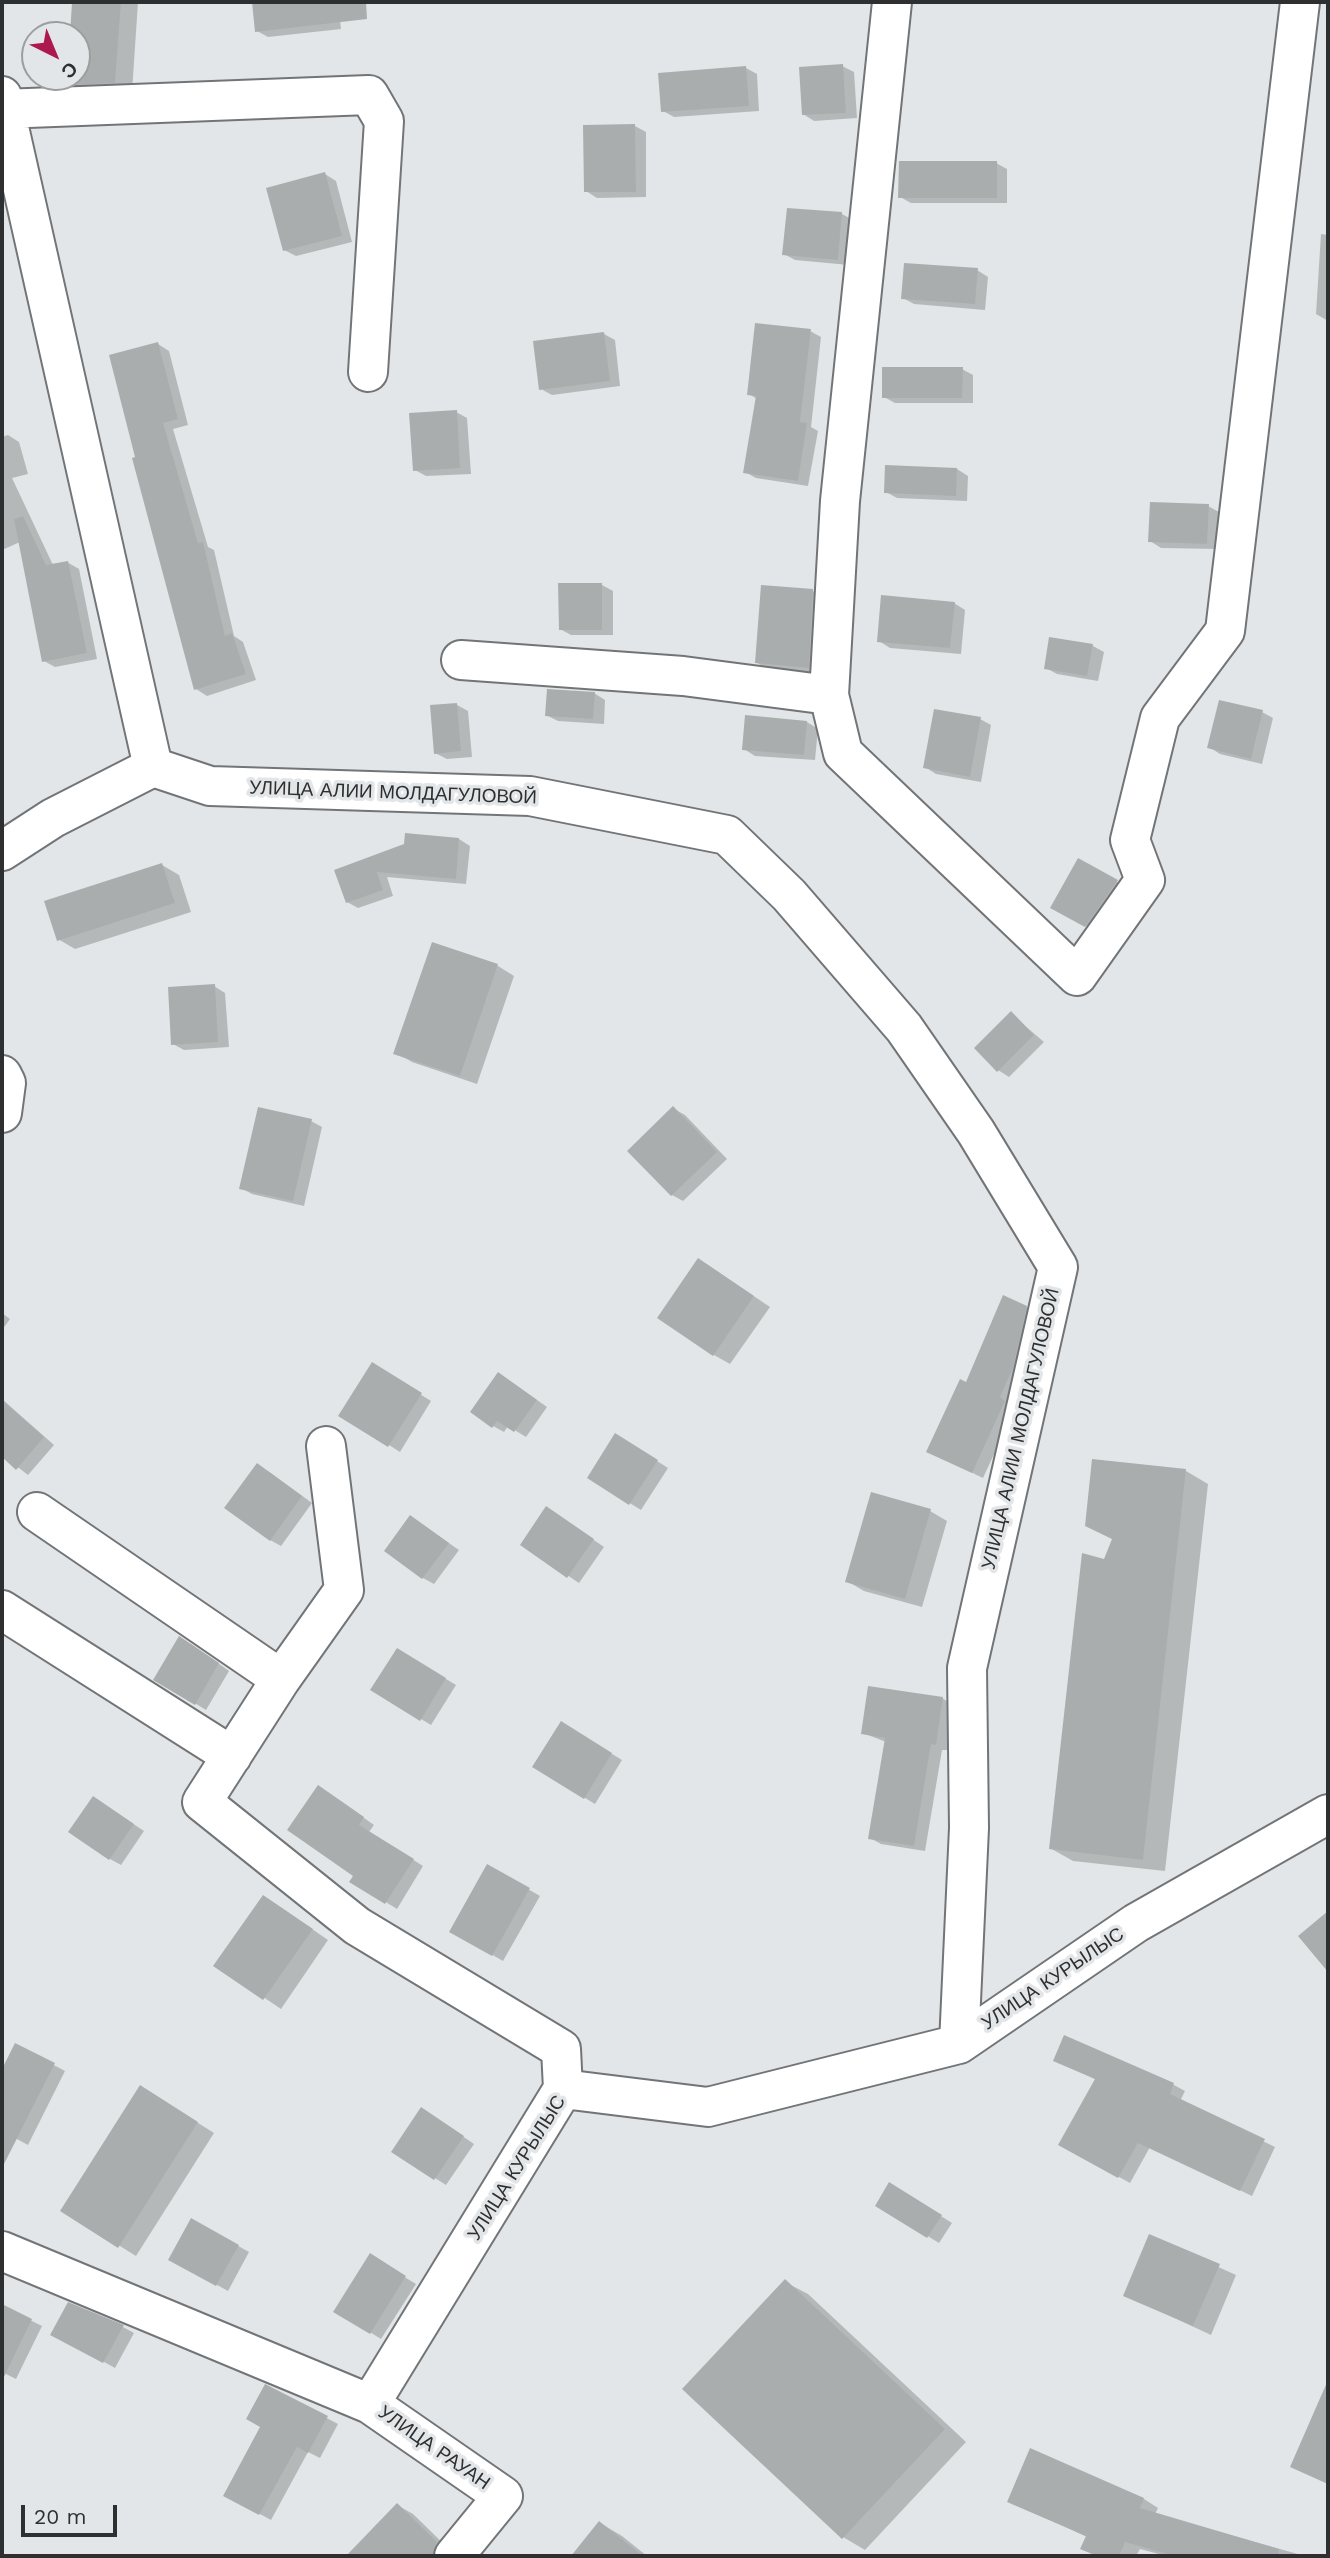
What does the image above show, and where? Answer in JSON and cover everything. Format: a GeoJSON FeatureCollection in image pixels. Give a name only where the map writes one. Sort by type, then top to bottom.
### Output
{"type":"FeatureCollection","features":[{"type":"Feature","properties":{"kind":"street"},"geometry":{"type":"LineString","coordinates":[[892,2],[840,501],[829,695],[843,753],[1077,976],[1145,880],[1130,840],[1160,718],[1225,631],[1300,2]]}},
{"type":"Feature","properties":{"kind":"street"},"geometry":{"type":"LineString","coordinates":[[2,109],[369,95],[384,121],[368,372]]}},
{"type":"Feature","properties":{"kind":"street"},"geometry":{"type":"LineString","coordinates":[[2,96],[2,109],[153,766],[53,817],[2,851]]}},
{"type":"Feature","properties":{"kind":"street"},"geometry":{"type":"LineString","coordinates":[[461,660],[683,677],[829,695]]}},
{"type":"Feature","properties":{"kind":"street","name":"УЛИЦА АЛИИ МОЛДАГУЛОВОЙ"},"geometry":{"type":"LineString","coordinates":[[153,766],[210,786],[530,796],[727,835],[789,895],[904,1028],[976,1132],[1058,1267],[967,1668],[969,1828],[959,2044]]}},
{"type":"Feature","properties":{"kind":"street"},"geometry":{"type":"LineString","coordinates":[[2,1075],[6,1083],[5,1108],[2,1113]]}},
{"type":"Feature","properties":{"kind":"street"},"geometry":{"type":"LineString","coordinates":[[326,1446],[344,1590],[281,1679],[202,1802],[357,1926],[561,2049],[563,2090]]}},
{"type":"Feature","properties":{"kind":"street"},"geometry":{"type":"LineString","coordinates":[[37,1512],[281,1679]]}},
{"type":"Feature","properties":{"kind":"street"},"geometry":{"type":"LineString","coordinates":[[2,1610],[232,1756]]}},
{"type":"Feature","properties":{"kind":"street","name":"УЛИЦА КУРЫЛЫС"},"geometry":{"type":"LineString","coordinates":[[370,2404],[563,2090],[708,2107],[959,2044],[1136,1923],[1328,1814]]}},
{"type":"Feature","properties":{"kind":"street"},"geometry":{"type":"LineString","coordinates":[[2,2251],[370,2404]]}},
{"type":"Feature","properties":{"kind":"street","name":"УЛИЦА РАУАН"},"geometry":{"type":"LineString","coordinates":[[370,2404],[503,2496],[454,2556]]}},
{"type":"Feature","properties":{"kind":"building"},"geometry":{"type":"Polygon","coordinates":[[[72,2],[121,2],[115,83],[91,84],[91,21],[71,21],[72,2]]]}},
{"type":"Feature","properties":{"kind":"building"},"geometry":{"type":"Polygon","coordinates":[[[252,2],[366,2],[367,19],[255,32],[252,2]]]}},
{"type":"Feature","properties":{"kind":"building"},"geometry":{"type":"Polygon","coordinates":[[[843,64],[846,113],[802,115],[799,67],[843,64]]]}},
{"type":"Feature","properties":{"kind":"building"},"geometry":{"type":"Polygon","coordinates":[[[746,66],[749,106],[661,112],[658,73],[746,66]]]}},
{"type":"Feature","properties":{"kind":"building"},"geometry":{"type":"Polygon","coordinates":[[[635,124],[636,192],[584,192],[583,125],[635,124]]]}},
{"type":"Feature","properties":{"kind":"building"},"geometry":{"type":"Polygon","coordinates":[[[899,161],[997,161],[997,198],[898,198],[899,161]]]}},
{"type":"Feature","properties":{"kind":"building"},"geometry":{"type":"Polygon","coordinates":[[[325,172],[342,236],[283,251],[266,188],[325,172]]]}},
{"type":"Feature","properties":{"kind":"building"},"geometry":{"type":"Polygon","coordinates":[[[787,208],[842,212],[838,260],[782,255],[787,208]]]}},
{"type":"Feature","properties":{"kind":"building"},"geometry":{"type":"Polygon","coordinates":[[[904,263],[978,268],[975,304],[901,299],[904,263]]]}},
{"type":"Feature","properties":{"kind":"building"},"geometry":{"type":"Polygon","coordinates":[[[755,323],[811,329],[800,422],[807,423],[798,481],[743,473],[756,396],[747,395],[755,323]]]}},
{"type":"Feature","properties":{"kind":"building"},"geometry":{"type":"Polygon","coordinates":[[[604,332],[610,381],[539,390],[533,341],[604,332]]]}},
{"type":"Feature","properties":{"kind":"building"},"geometry":{"type":"Polygon","coordinates":[[[158,342],[178,419],[163,423],[198,543],[203,542],[225,636],[232,633],[246,674],[194,690],[132,458],[135,457],[109,355],[158,342]]]}},
{"type":"Feature","properties":{"kind":"building"},"geometry":{"type":"Polygon","coordinates":[[[882,367],[963,367],[962,398],[882,398],[882,367]]]}},
{"type":"Feature","properties":{"kind":"building"},"geometry":{"type":"Polygon","coordinates":[[[457,410],[460,468],[413,471],[409,413],[457,410]]]}},
{"type":"Feature","properties":{"kind":"building"},"geometry":{"type":"Polygon","coordinates":[[[885,465],[957,468],[956,496],[884,493],[885,465]]]}},
{"type":"Feature","properties":{"kind":"building"},"geometry":{"type":"Polygon","coordinates":[[[1150,502],[1209,504],[1207,544],[1148,542],[1150,502]]]}},
{"type":"Feature","properties":{"kind":"building"},"geometry":{"type":"Polygon","coordinates":[[[23,516],[46,565],[68,561],[87,653],[42,662],[14,519],[23,516]]]}},
{"type":"Feature","properties":{"kind":"building"},"geometry":{"type":"Polygon","coordinates":[[[558,583],[602,583],[602,630],[559,630],[558,583]]]}},
{"type":"Feature","properties":{"kind":"building"},"geometry":{"type":"Polygon","coordinates":[[[761,585],[813,589],[809,668],[755,663],[761,585]]]}},
{"type":"Feature","properties":{"kind":"building"},"geometry":{"type":"Polygon","coordinates":[[[881,595],[955,602],[950,648],[877,642],[881,595]]]}},
{"type":"Feature","properties":{"kind":"building"},"geometry":{"type":"Polygon","coordinates":[[[1049,637],[1093,644],[1087,676],[1044,669],[1049,637]]]}},
{"type":"Feature","properties":{"kind":"building"},"geometry":{"type":"Polygon","coordinates":[[[547,689],[595,692],[593,719],[545,716],[547,689]]]}},
{"type":"Feature","properties":{"kind":"building"},"geometry":{"type":"Polygon","coordinates":[[[1219,700],[1263,710],[1251,759],[1207,748],[1219,700]]]}},
{"type":"Feature","properties":{"kind":"building"},"geometry":{"type":"Polygon","coordinates":[[[457,703],[461,751],[434,754],[430,705],[457,703]]]}},
{"type":"Feature","properties":{"kind":"building"},"geometry":{"type":"Polygon","coordinates":[[[934,709],[981,717],[970,777],[923,768],[934,709]]]}},
{"type":"Feature","properties":{"kind":"building"},"geometry":{"type":"Polygon","coordinates":[[[745,715],[807,721],[804,755],[742,750],[745,715]]]}},
{"type":"Feature","properties":{"kind":"building"},"geometry":{"type":"Polygon","coordinates":[[[405,833],[459,838],[456,879],[377,872],[383,890],[346,903],[334,870],[404,844],[405,833]]]}},
{"type":"Feature","properties":{"kind":"building"},"geometry":{"type":"Polygon","coordinates":[[[1078,858],[1118,880],[1085,927],[1050,908],[1078,858]]]}},
{"type":"Feature","properties":{"kind":"building"},"geometry":{"type":"Polygon","coordinates":[[[162,863],[175,903],[57,941],[44,901],[162,863]]]}},
{"type":"Feature","properties":{"kind":"building"},"geometry":{"type":"Polygon","coordinates":[[[432,942],[498,964],[460,1076],[393,1054],[432,942]]]}},
{"type":"Feature","properties":{"kind":"building"},"geometry":{"type":"Polygon","coordinates":[[[215,984],[218,1042],[171,1045],[168,987],[215,984]]]}},
{"type":"Feature","properties":{"kind":"building"},"geometry":{"type":"Polygon","coordinates":[[[1011,1011],[1034,1035],[997,1072],[974,1048],[1011,1011]]]}},
{"type":"Feature","properties":{"kind":"building"},"geometry":{"type":"Polygon","coordinates":[[[673,1106],[717,1152],[671,1196],[627,1151],[673,1106]]]}},
{"type":"Feature","properties":{"kind":"building"},"geometry":{"type":"Polygon","coordinates":[[[258,1107],[312,1119],[293,1201],[239,1189],[258,1107]]]}},
{"type":"Feature","properties":{"kind":"building"},"geometry":{"type":"Polygon","coordinates":[[[698,1258],[754,1296],[713,1356],[657,1318],[698,1258]]]}},
{"type":"Feature","properties":{"kind":"building"},"geometry":{"type":"Polygon","coordinates":[[[1003,1295],[1027,1306],[1013,1368],[1000,1397],[1005,1401],[972,1473],[926,1452],[960,1379],[966,1382],[1003,1295]]]}},
{"type":"Feature","properties":{"kind":"building"},"geometry":{"type":"Polygon","coordinates":[[[372,1362],[422,1393],[388,1447],[338,1416],[372,1362]]]}},
{"type":"Feature","properties":{"kind":"building"},"geometry":{"type":"Polygon","coordinates":[[[498,1372],[537,1400],[514,1432],[497,1421],[492,1428],[470,1412],[498,1372]]]}},
{"type":"Feature","properties":{"kind":"building"},"geometry":{"type":"Polygon","coordinates":[[[2,1400],[44,1437],[16,1470],[2,1457],[2,1400]]]}},
{"type":"Feature","properties":{"kind":"building"},"geometry":{"type":"Polygon","coordinates":[[[615,1433],[658,1460],[629,1505],[587,1478],[615,1433]]]}},
{"type":"Feature","properties":{"kind":"building"},"geometry":{"type":"Polygon","coordinates":[[[1092,1459],[1186,1469],[1143,1860],[1049,1849],[1082,1553],[1104,1559],[1112,1539],[1085,1526],[1092,1459]]]}},
{"type":"Feature","properties":{"kind":"building"},"geometry":{"type":"Polygon","coordinates":[[[257,1463],[302,1496],[270,1541],[224,1508],[257,1463]]]}},
{"type":"Feature","properties":{"kind":"building"},"geometry":{"type":"Polygon","coordinates":[[[871,1492],[931,1509],[905,1599],[845,1582],[871,1492]]]}},
{"type":"Feature","properties":{"kind":"building"},"geometry":{"type":"Polygon","coordinates":[[[546,1506],[594,1539],[567,1578],[520,1545],[546,1506]]]}},
{"type":"Feature","properties":{"kind":"building"},"geometry":{"type":"Polygon","coordinates":[[[410,1515],[449,1543],[422,1579],[384,1551],[410,1515]]]}},
{"type":"Feature","properties":{"kind":"building"},"geometry":{"type":"Polygon","coordinates":[[[179,1636],[219,1663],[195,1705],[153,1680],[179,1636]]]}},
{"type":"Feature","properties":{"kind":"building"},"geometry":{"type":"Polygon","coordinates":[[[397,1648],[446,1678],[420,1721],[370,1690],[397,1648]]]}},
{"type":"Feature","properties":{"kind":"building"},"geometry":{"type":"Polygon","coordinates":[[[868,1686],[943,1697],[936,1745],[931,1744],[914,1846],[868,1839],[885,1738],[861,1734],[868,1686]]]}},
{"type":"Feature","properties":{"kind":"building"},"geometry":{"type":"Polygon","coordinates":[[[561,1721],[612,1753],[584,1799],[532,1767],[561,1721]]]}},
{"type":"Feature","properties":{"kind":"building"},"geometry":{"type":"Polygon","coordinates":[[[318,1785],[364,1817],[359,1825],[414,1859],[385,1904],[349,1882],[353,1876],[287,1830],[318,1785]]]}},
{"type":"Feature","properties":{"kind":"building"},"geometry":{"type":"Polygon","coordinates":[[[93,1796],[134,1824],[109,1860],[68,1832],[93,1796]]]}},
{"type":"Feature","properties":{"kind":"building"},"geometry":{"type":"Polygon","coordinates":[[[487,1864],[530,1888],[492,1956],[449,1932],[487,1864]]]}},
{"type":"Feature","properties":{"kind":"building"},"geometry":{"type":"Polygon","coordinates":[[[263,1895],[313,1929],[263,2000],[213,1966],[263,1895]]]}},
{"type":"Feature","properties":{"kind":"building"},"geometry":{"type":"Polygon","coordinates":[[[1328,1911],[1328,1972],[1298,1936],[1328,1911]]]}},
{"type":"Feature","properties":{"kind":"building"},"geometry":{"type":"Polygon","coordinates":[[[1064,2035],[1174,2083],[1170,2094],[1265,2139],[1240,2191],[1138,2143],[1118,2178],[1058,2145],[1095,2079],[1053,2061],[1064,2035]]]}},
{"type":"Feature","properties":{"kind":"building"},"geometry":{"type":"Polygon","coordinates":[[[15,2043],[55,2063],[2,2168],[2,2069],[15,2043]]]}},
{"type":"Feature","properties":{"kind":"building"},"geometry":{"type":"Polygon","coordinates":[[[140,2085],[198,2122],[118,2248],[60,2211],[140,2085]]]}},
{"type":"Feature","properties":{"kind":"building"},"geometry":{"type":"Polygon","coordinates":[[[421,2107],[464,2136],[434,2180],[391,2152],[421,2107]]]}},
{"type":"Feature","properties":{"kind":"building"},"geometry":{"type":"Polygon","coordinates":[[[889,2182],[942,2215],[927,2238],[875,2206],[889,2182]]]}},
{"type":"Feature","properties":{"kind":"building"},"geometry":{"type":"Polygon","coordinates":[[[191,2218],[239,2245],[216,2286],[168,2260],[191,2218]]]}},
{"type":"Feature","properties":{"kind":"building"},"geometry":{"type":"Polygon","coordinates":[[[1149,2234],[1220,2264],[1193,2326],[1123,2296],[1149,2234]]]}},
{"type":"Feature","properties":{"kind":"building"},"geometry":{"type":"Polygon","coordinates":[[[370,2253],[406,2276],[370,2334],[333,2312],[370,2253]]]}},
{"type":"Feature","properties":{"kind":"building"},"geometry":{"type":"Polygon","coordinates":[[[785,2279],[945,2429],[842,2539],[682,2389],[785,2279]]]}},
{"type":"Feature","properties":{"kind":"building"},"geometry":{"type":"Polygon","coordinates":[[[68,2302],[124,2325],[103,2363],[50,2335],[68,2302]]]}},
{"type":"Feature","properties":{"kind":"building"},"geometry":{"type":"Polygon","coordinates":[[[2,2304],[32,2319],[2,2381],[2,2304]]]}},
{"type":"Feature","properties":{"kind":"building"},"geometry":{"type":"Polygon","coordinates":[[[1328,2380],[1328,2484],[1290,2467],[1328,2380]]]}},
{"type":"Feature","properties":{"kind":"building"},"geometry":{"type":"Polygon","coordinates":[[[265,2384],[328,2416],[308,2453],[297,2447],[259,2515],[223,2496],[260,2427],[246,2419],[265,2384]]]}},
{"type":"Feature","properties":{"kind":"building"},"geometry":{"type":"Polygon","coordinates":[[[1030,2448],[1144,2498],[1140,2508],[1279,2549],[1278,2556],[1174,2556],[1125,2542],[1119,2556],[1097,2556],[1080,2549],[1086,2536],[1007,2502],[1030,2448]]]}},
{"type":"Feature","properties":{"kind":"building"},"geometry":{"type":"Polygon","coordinates":[[[397,2503],[437,2542],[433,2556],[346,2556],[397,2503]]]}},
{"type":"Feature","properties":{"kind":"building"},"geometry":{"type":"Polygon","coordinates":[[[599,2521],[643,2556],[571,2556],[599,2521]]]}}]}
